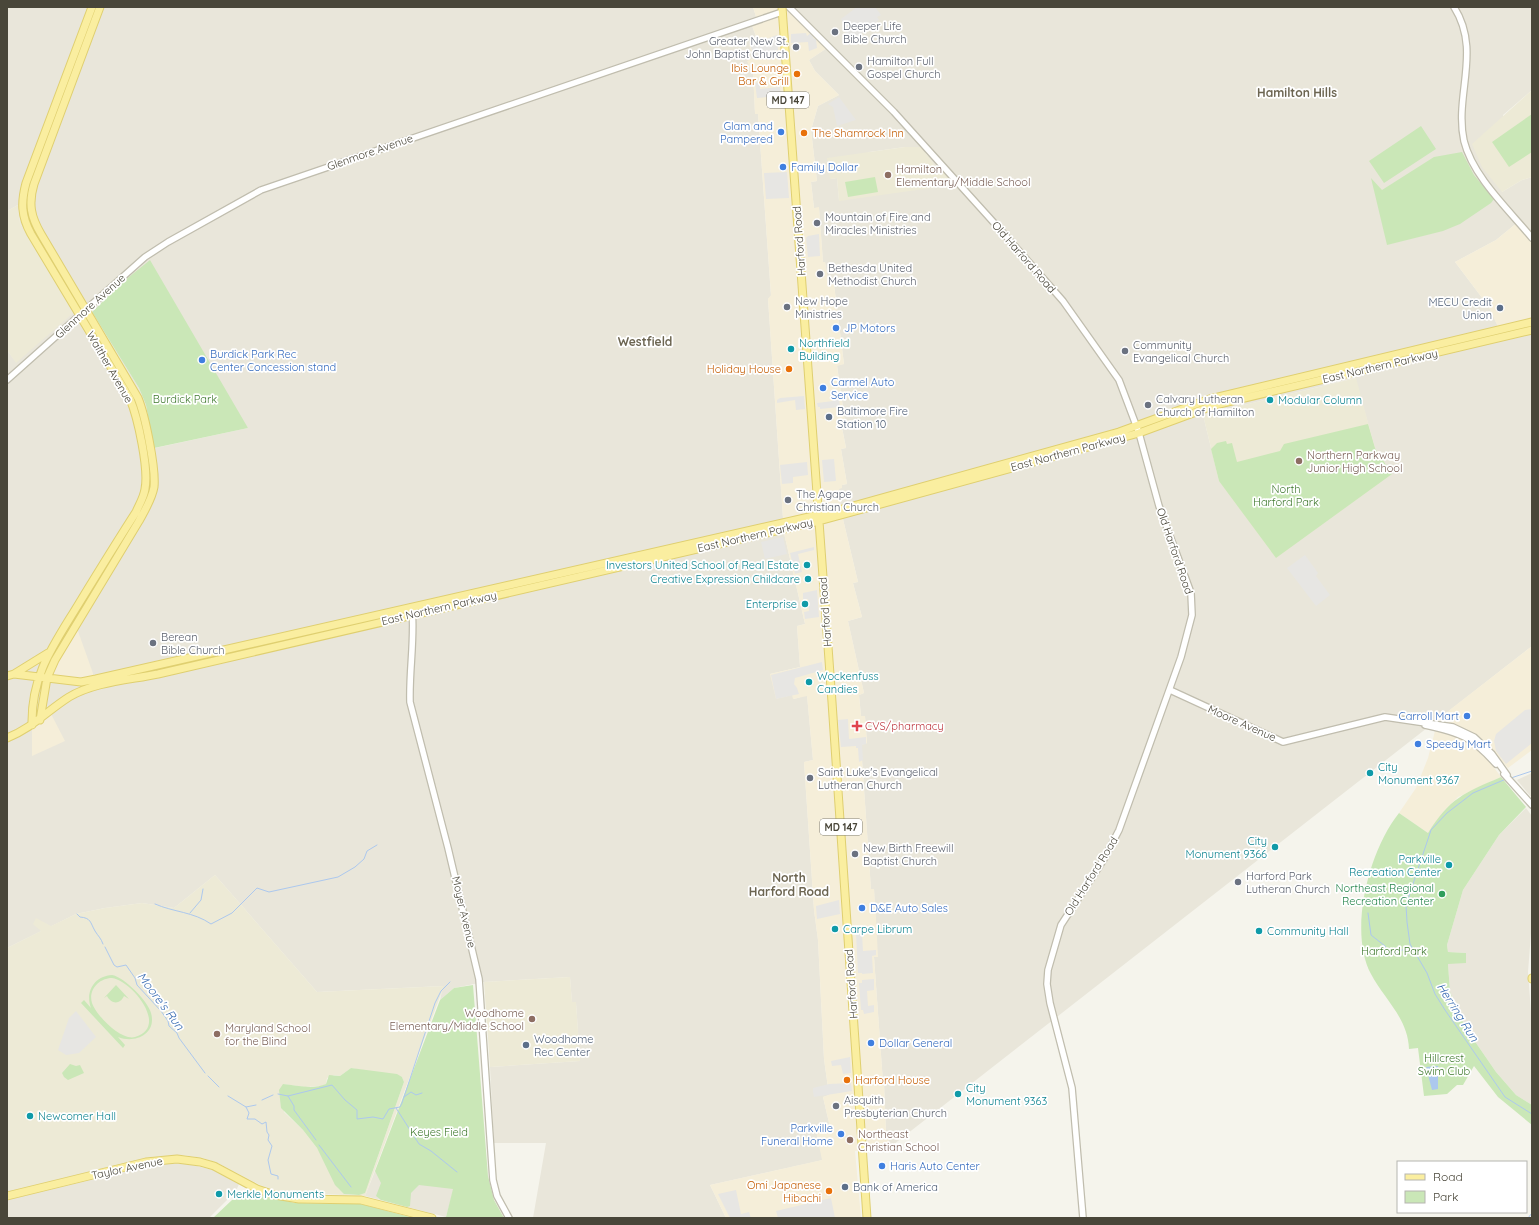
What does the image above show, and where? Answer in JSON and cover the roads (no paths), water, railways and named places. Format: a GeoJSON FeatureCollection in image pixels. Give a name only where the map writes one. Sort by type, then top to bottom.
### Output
{"type":"FeatureCollection","features":[{"type":"Feature","properties":{"kind":"main road","name":"Walther Avenue"},"geometry":{"type":"LineString","coordinates":[[32,725],[33,704],[38,677],[48,653],[136,512],[143,497],[146,483],[144,458],[132,404],[27,227],[24,220],[22,206],[26,183],[92,7]]}},
{"type":"Feature","properties":{"kind":"main road","name":"Walther Avenue"},"geometry":{"type":"LineString","coordinates":[[40,720],[47,678],[61,648],[139,521],[151,498],[154,486],[146,427],[141,404],[130,382],[35,224],[30,203],[34,184],[100,7]]}},
{"type":"Feature","properties":{"kind":"main road","name":"Harford Road"},"geometry":{"type":"LineString","coordinates":[[782,9],[867,1218]]}},
{"type":"Feature","properties":{"kind":"main road","name":"East Northern Parkway"},"geometry":{"type":"LineString","coordinates":[[1137,429],[1223,395],[1532,322]]}},
{"type":"Feature","properties":{"kind":"main road","name":"East Northern Parkway"},"geometry":{"type":"LineString","coordinates":[[10,675],[81,682],[217,651],[413,610],[818,518],[1067,449],[1199,410],[1532,330]]}},
{"type":"Feature","properties":{"kind":"main road","name":"East Northern Parkway"},"geometry":{"type":"LineString","coordinates":[[7,738],[40,720],[67,698],[92,687],[218,660],[413,610]]}},
{"type":"Feature","properties":{"kind":"main road"},"geometry":{"type":"LineString","coordinates":[[217,651],[218,660]]}},
{"type":"Feature","properties":{"kind":"main road"},"geometry":{"type":"LineString","coordinates":[[10,675],[48,653]]}},
{"type":"Feature","properties":{"kind":"main road","name":"Taylor Avenue"},"geometry":{"type":"LineString","coordinates":[[7,1196],[146,1162],[165,1159],[185,1159],[214,1166],[257,1189],[275,1195],[299,1199],[361,1200],[432,1218]]}},
{"type":"Feature","properties":{"kind":"street","name":"Old Harford Road"},"geometry":{"type":"LineString","coordinates":[[789,7],[894,112],[1063,301],[1119,380],[1137,429],[1159,506],[1192,598],[1193,610],[1190,626],[1170,690],[1116,836],[1104,859],[1061,926],[1048,970],[1049,996],[1074,1100],[1083,1218]]}},
{"type":"Feature","properties":{"kind":"street"},"geometry":{"type":"LineString","coordinates":[[1454,7],[1464,28],[1468,50],[1462,118],[1466,148],[1476,169],[1484,180],[1532,238]]}},
{"type":"Feature","properties":{"kind":"street","name":"Glenmore Avenue"},"geometry":{"type":"LineString","coordinates":[[7,380],[145,257],[261,190],[782,9]]}},
{"type":"Feature","properties":{"kind":"street","name":"Moyer Avenue"},"geometry":{"type":"LineString","coordinates":[[413,610],[414,641],[409,684],[410,702],[478,971],[493,1180],[497,1196],[509,1218]]}},
{"type":"Feature","properties":{"kind":"street","name":"Moore Avenue"},"geometry":{"type":"LineString","coordinates":[[1170,690],[1283,742],[1385,717],[1440,726],[1473,741],[1507,776],[1530,804],[1532,810]]}},
{"type":"Feature","properties":{"kind":"water"},"geometry":{"type":"Polygon","coordinates":[[[1438,1066],[1438,1089],[1432,1090],[1426,1067],[1438,1066]]]}},
{"type":"Feature","properties":{"kind":"waterway","name":"Herring Run"},"geometry":{"type":"LineString","coordinates":[[1511,778],[1532,771]]}},
{"type":"Feature","properties":{"kind":"waterway","name":"Herring Run"},"geometry":{"type":"LineString","coordinates":[[1506,779],[1473,793],[1447,813],[1431,830],[1406,905],[1407,922],[1410,944],[1427,973],[1435,994],[1445,1010],[1505,1097],[1532,1114]]}},
{"type":"Feature","properties":{"kind":"waterway"},"geometry":{"type":"LineString","coordinates":[[155,904],[198,917],[211,924],[232,913],[257,888],[269,892],[338,877],[355,867],[364,859],[367,851],[377,845]]}},
{"type":"Feature","properties":{"kind":"waterway"},"geometry":{"type":"LineString","coordinates":[[190,913],[201,900],[203,889]]}},
{"type":"Feature","properties":{"kind":"waterway"},"geometry":{"type":"LineString","coordinates":[[1368,913],[1371,935],[1385,946],[1388,954]]}},
{"type":"Feature","properties":{"kind":"waterway","name":"Moore's Run"},"geometry":{"type":"LineString","coordinates":[[77,914],[80,917],[86,918],[90,921],[103,944]]}},
{"type":"Feature","properties":{"kind":"waterway","name":"Moore's Run"},"geometry":{"type":"LineString","coordinates":[[105,947],[114,965],[117,967],[126,965],[135,978],[137,985],[161,1011],[168,1021],[169,1026],[177,1033],[179,1038],[205,1073]]}},
{"type":"Feature","properties":{"kind":"waterway"},"geometry":{"type":"LineString","coordinates":[[1385,956],[1411,947]]}},
{"type":"Feature","properties":{"kind":"waterway","name":"Moore's Run"},"geometry":{"type":"LineString","coordinates":[[278,1094],[288,1096],[332,1085],[345,1100],[357,1110],[357,1119],[373,1117],[383,1119],[389,1109],[400,1107],[402,1103],[435,1003],[441,991],[450,982]]}},
{"type":"Feature","properties":{"kind":"waterway","name":"Moore's Run"},"geometry":{"type":"LineString","coordinates":[[208,1076],[219,1087]]}},
{"type":"Feature","properties":{"kind":"waterway","name":"Moore's Run"},"geometry":{"type":"LineString","coordinates":[[404,1097],[411,1092],[416,1095],[422,1093]]}},
{"type":"Feature","properties":{"kind":"waterway","name":"Moore's Run"},"geometry":{"type":"LineString","coordinates":[[262,1100],[273,1095]]}},
{"type":"Feature","properties":{"kind":"waterway","name":"Moore's Run"},"geometry":{"type":"LineString","coordinates":[[228,1096],[246,1107],[256,1105]]}},
{"type":"Feature","properties":{"kind":"waterway","name":"Moore's Run"},"geometry":{"type":"LineString","coordinates":[[288,1096],[294,1106],[294,1110],[316,1140]]}},
{"type":"Feature","properties":{"kind":"waterway","name":"Moore's Run"},"geometry":{"type":"LineString","coordinates":[[246,1107],[249,1113],[247,1119],[255,1119],[262,1124],[266,1122],[267,1132],[269,1135],[268,1140],[272,1146],[268,1160],[271,1174],[278,1176],[278,1179]]}},
{"type":"Feature","properties":{"kind":"waterway","name":"Moore's Run"},"geometry":{"type":"LineString","coordinates":[[396,1108],[419,1144],[431,1151],[457,1172]]}},
{"type":"Feature","properties":{"kind":"waterway","name":"Moore's Run"},"geometry":{"type":"LineString","coordinates":[[319,1145],[351,1187]]}},
{"type":"Feature","properties":{"kind":"waterway"},"geometry":{"type":"LineString","coordinates":[[1528,1218],[1532,1213]]}},
{"type":"Feature","properties":{"kind":"place","name":"Deeper Life Bible Church"},"geometry":{"type":"Point","coordinates":[835,32]}},
{"type":"Feature","properties":{"kind":"place","name":"Greater New St. John Baptist Church"},"geometry":{"type":"Point","coordinates":[796,47]}},
{"type":"Feature","properties":{"kind":"place","name":"Hamilton Full Gospel Church"},"geometry":{"type":"Point","coordinates":[859,67]}},
{"type":"Feature","properties":{"kind":"place","name":"Ibis Lounge Bar & Grill"},"geometry":{"type":"Point","coordinates":[797,74]}},
{"type":"Feature","properties":{"kind":"place","name":"Glam and Pampered"},"geometry":{"type":"Point","coordinates":[781,132]}},
{"type":"Feature","properties":{"kind":"place","name":"The Shamrock Inn"},"geometry":{"type":"Point","coordinates":[804,133]}},
{"type":"Feature","properties":{"kind":"place","name":"Family Dollar"},"geometry":{"type":"Point","coordinates":[783,167]}},
{"type":"Feature","properties":{"kind":"place","name":"Hamilton Elementary/Middle School"},"geometry":{"type":"Point","coordinates":[888,175]}},
{"type":"Feature","properties":{"kind":"place","name":"Mountain of Fire and Miracles Ministries"},"geometry":{"type":"Point","coordinates":[817,223]}},
{"type":"Feature","properties":{"kind":"place","name":"Bethesda United Methodist Church"},"geometry":{"type":"Point","coordinates":[820,274]}},
{"type":"Feature","properties":{"kind":"place","name":"New Hope Ministries"},"geometry":{"type":"Point","coordinates":[787,307]}},
{"type":"Feature","properties":{"kind":"place","name":"MECU Credit Union"},"geometry":{"type":"Point","coordinates":[1500,308]}},
{"type":"Feature","properties":{"kind":"place","name":"JP Motors"},"geometry":{"type":"Point","coordinates":[836,328]}},
{"type":"Feature","properties":{"kind":"place","name":"Northfield Building"},"geometry":{"type":"Point","coordinates":[791,349]}},
{"type":"Feature","properties":{"kind":"place","name":"Community Evangelical Church"},"geometry":{"type":"Point","coordinates":[1125,351]}},
{"type":"Feature","properties":{"kind":"place","name":"Burdick Park Rec Center Concession stand"},"geometry":{"type":"Point","coordinates":[202,360]}},
{"type":"Feature","properties":{"kind":"place","name":"Holiday House"},"geometry":{"type":"Point","coordinates":[789,369]}},
{"type":"Feature","properties":{"kind":"place","name":"Carmel Auto Service"},"geometry":{"type":"Point","coordinates":[823,388]}},
{"type":"Feature","properties":{"kind":"place","name":"Modular Column"},"geometry":{"type":"Point","coordinates":[1270,400]}},
{"type":"Feature","properties":{"kind":"place","name":"Calvary Lutheran Church of Hamilton"},"geometry":{"type":"Point","coordinates":[1148,405]}},
{"type":"Feature","properties":{"kind":"place","name":"Baltimore Fire Station 10"},"geometry":{"type":"Point","coordinates":[829,417]}},
{"type":"Feature","properties":{"kind":"place","name":"Northern Parkway Junior High School"},"geometry":{"type":"Point","coordinates":[1299,461]}},
{"type":"Feature","properties":{"kind":"place","name":"The Agape Christian Church"},"geometry":{"type":"Point","coordinates":[788,500]}},
{"type":"Feature","properties":{"kind":"place","name":"Investors United School of Real Estate"},"geometry":{"type":"Point","coordinates":[807,565]}},
{"type":"Feature","properties":{"kind":"place","name":"Creative Expression Childcare"},"geometry":{"type":"Point","coordinates":[808,579]}},
{"type":"Feature","properties":{"kind":"place","name":"Enterprise"},"geometry":{"type":"Point","coordinates":[805,604]}},
{"type":"Feature","properties":{"kind":"place","name":"Berean Bible Church"},"geometry":{"type":"Point","coordinates":[153,643]}},
{"type":"Feature","properties":{"kind":"place","name":"Wockenfuss Candies"},"geometry":{"type":"Point","coordinates":[809,682]}},
{"type":"Feature","properties":{"kind":"place","name":"Carroll Mart"},"geometry":{"type":"Point","coordinates":[1467,716]}},
{"type":"Feature","properties":{"kind":"place","name":"CVS/pharmacy"},"geometry":{"type":"Point","coordinates":[857,726]}},
{"type":"Feature","properties":{"kind":"place","name":"Speedy Mart"},"geometry":{"type":"Point","coordinates":[1418,744]}},
{"type":"Feature","properties":{"kind":"place","name":"City Monument 9367"},"geometry":{"type":"Point","coordinates":[1370,773]}},
{"type":"Feature","properties":{"kind":"place","name":"Saint Luke's Evangelical Lutheran Church"},"geometry":{"type":"Point","coordinates":[810,778]}},
{"type":"Feature","properties":{"kind":"place","name":"City Monument 9366"},"geometry":{"type":"Point","coordinates":[1275,847]}},
{"type":"Feature","properties":{"kind":"place","name":"New Birth Freewill Baptist Church"},"geometry":{"type":"Point","coordinates":[855,854]}},
{"type":"Feature","properties":{"kind":"place","name":"Parkville Recreation Center"},"geometry":{"type":"Point","coordinates":[1449,865]}},
{"type":"Feature","properties":{"kind":"place","name":"Harford Park Lutheran Church"},"geometry":{"type":"Point","coordinates":[1238,882]}},
{"type":"Feature","properties":{"kind":"place","name":"Northeast Regional Recreation Center"},"geometry":{"type":"Point","coordinates":[1442,894]}},
{"type":"Feature","properties":{"kind":"place","name":"D&E Auto Sales"},"geometry":{"type":"Point","coordinates":[862,908]}},
{"type":"Feature","properties":{"kind":"place","name":"Carpe Librum"},"geometry":{"type":"Point","coordinates":[835,929]}},
{"type":"Feature","properties":{"kind":"place","name":"Community Hall"},"geometry":{"type":"Point","coordinates":[1259,931]}},
{"type":"Feature","properties":{"kind":"place","name":"Woodhome Elementary/Middle School"},"geometry":{"type":"Point","coordinates":[532,1019]}},
{"type":"Feature","properties":{"kind":"place","name":"Maryland School for the Blind"},"geometry":{"type":"Point","coordinates":[217,1034]}},
{"type":"Feature","properties":{"kind":"place","name":"Dollar General"},"geometry":{"type":"Point","coordinates":[871,1043]}},
{"type":"Feature","properties":{"kind":"place","name":"Woodhome Rec Center"},"geometry":{"type":"Point","coordinates":[526,1045]}},
{"type":"Feature","properties":{"kind":"place","name":"Harford House"},"geometry":{"type":"Point","coordinates":[847,1080]}},
{"type":"Feature","properties":{"kind":"place","name":"City Monument 9363"},"geometry":{"type":"Point","coordinates":[958,1094]}},
{"type":"Feature","properties":{"kind":"place","name":"Aisquith Presbyterian Church"},"geometry":{"type":"Point","coordinates":[836,1106]}},
{"type":"Feature","properties":{"kind":"place","name":"Newcomer Hall"},"geometry":{"type":"Point","coordinates":[30,1116]}},
{"type":"Feature","properties":{"kind":"place","name":"Parkville Funeral Home"},"geometry":{"type":"Point","coordinates":[841,1134]}},
{"type":"Feature","properties":{"kind":"place","name":"Northeast Christian School"},"geometry":{"type":"Point","coordinates":[850,1140]}},
{"type":"Feature","properties":{"kind":"place","name":"Haris Auto Center"},"geometry":{"type":"Point","coordinates":[882,1166]}},
{"type":"Feature","properties":{"kind":"place","name":"Bank of America"},"geometry":{"type":"Point","coordinates":[845,1187]}},
{"type":"Feature","properties":{"kind":"place","name":"Omi Japanese Hibachi"},"geometry":{"type":"Point","coordinates":[829,1191]}},
{"type":"Feature","properties":{"kind":"place","name":"Merkle Monuments"},"geometry":{"type":"Point","coordinates":[219,1194]}},
{"type":"Feature","properties":{"kind":"district","name":"Hamilton Hills"},"geometry":{"type":"Point","coordinates":[1297,92]}},
{"type":"Feature","properties":{"kind":"district","name":"Westfield"},"geometry":{"type":"Point","coordinates":[645,341]}},
{"type":"Feature","properties":{"kind":"district","name":"North Harford Road"},"geometry":{"type":"Point","coordinates":[789,884]}},
{"type":"Feature","properties":{"kind":"park label","name":"Burdick Park"},"geometry":{"type":"Point","coordinates":[185,399]}},
{"type":"Feature","properties":{"kind":"park label","name":"North Harford Park"},"geometry":{"type":"Point","coordinates":[1286,495]}},
{"type":"Feature","properties":{"kind":"park label","name":"Harford Park"},"geometry":{"type":"Point","coordinates":[1394,951]}},
{"type":"Feature","properties":{"kind":"park label","name":"Hillcrest Swim Club"},"geometry":{"type":"Point","coordinates":[1444,1064]}},
{"type":"Feature","properties":{"kind":"park label","name":"Keyes Field"},"geometry":{"type":"Point","coordinates":[439,1132]}}]}
